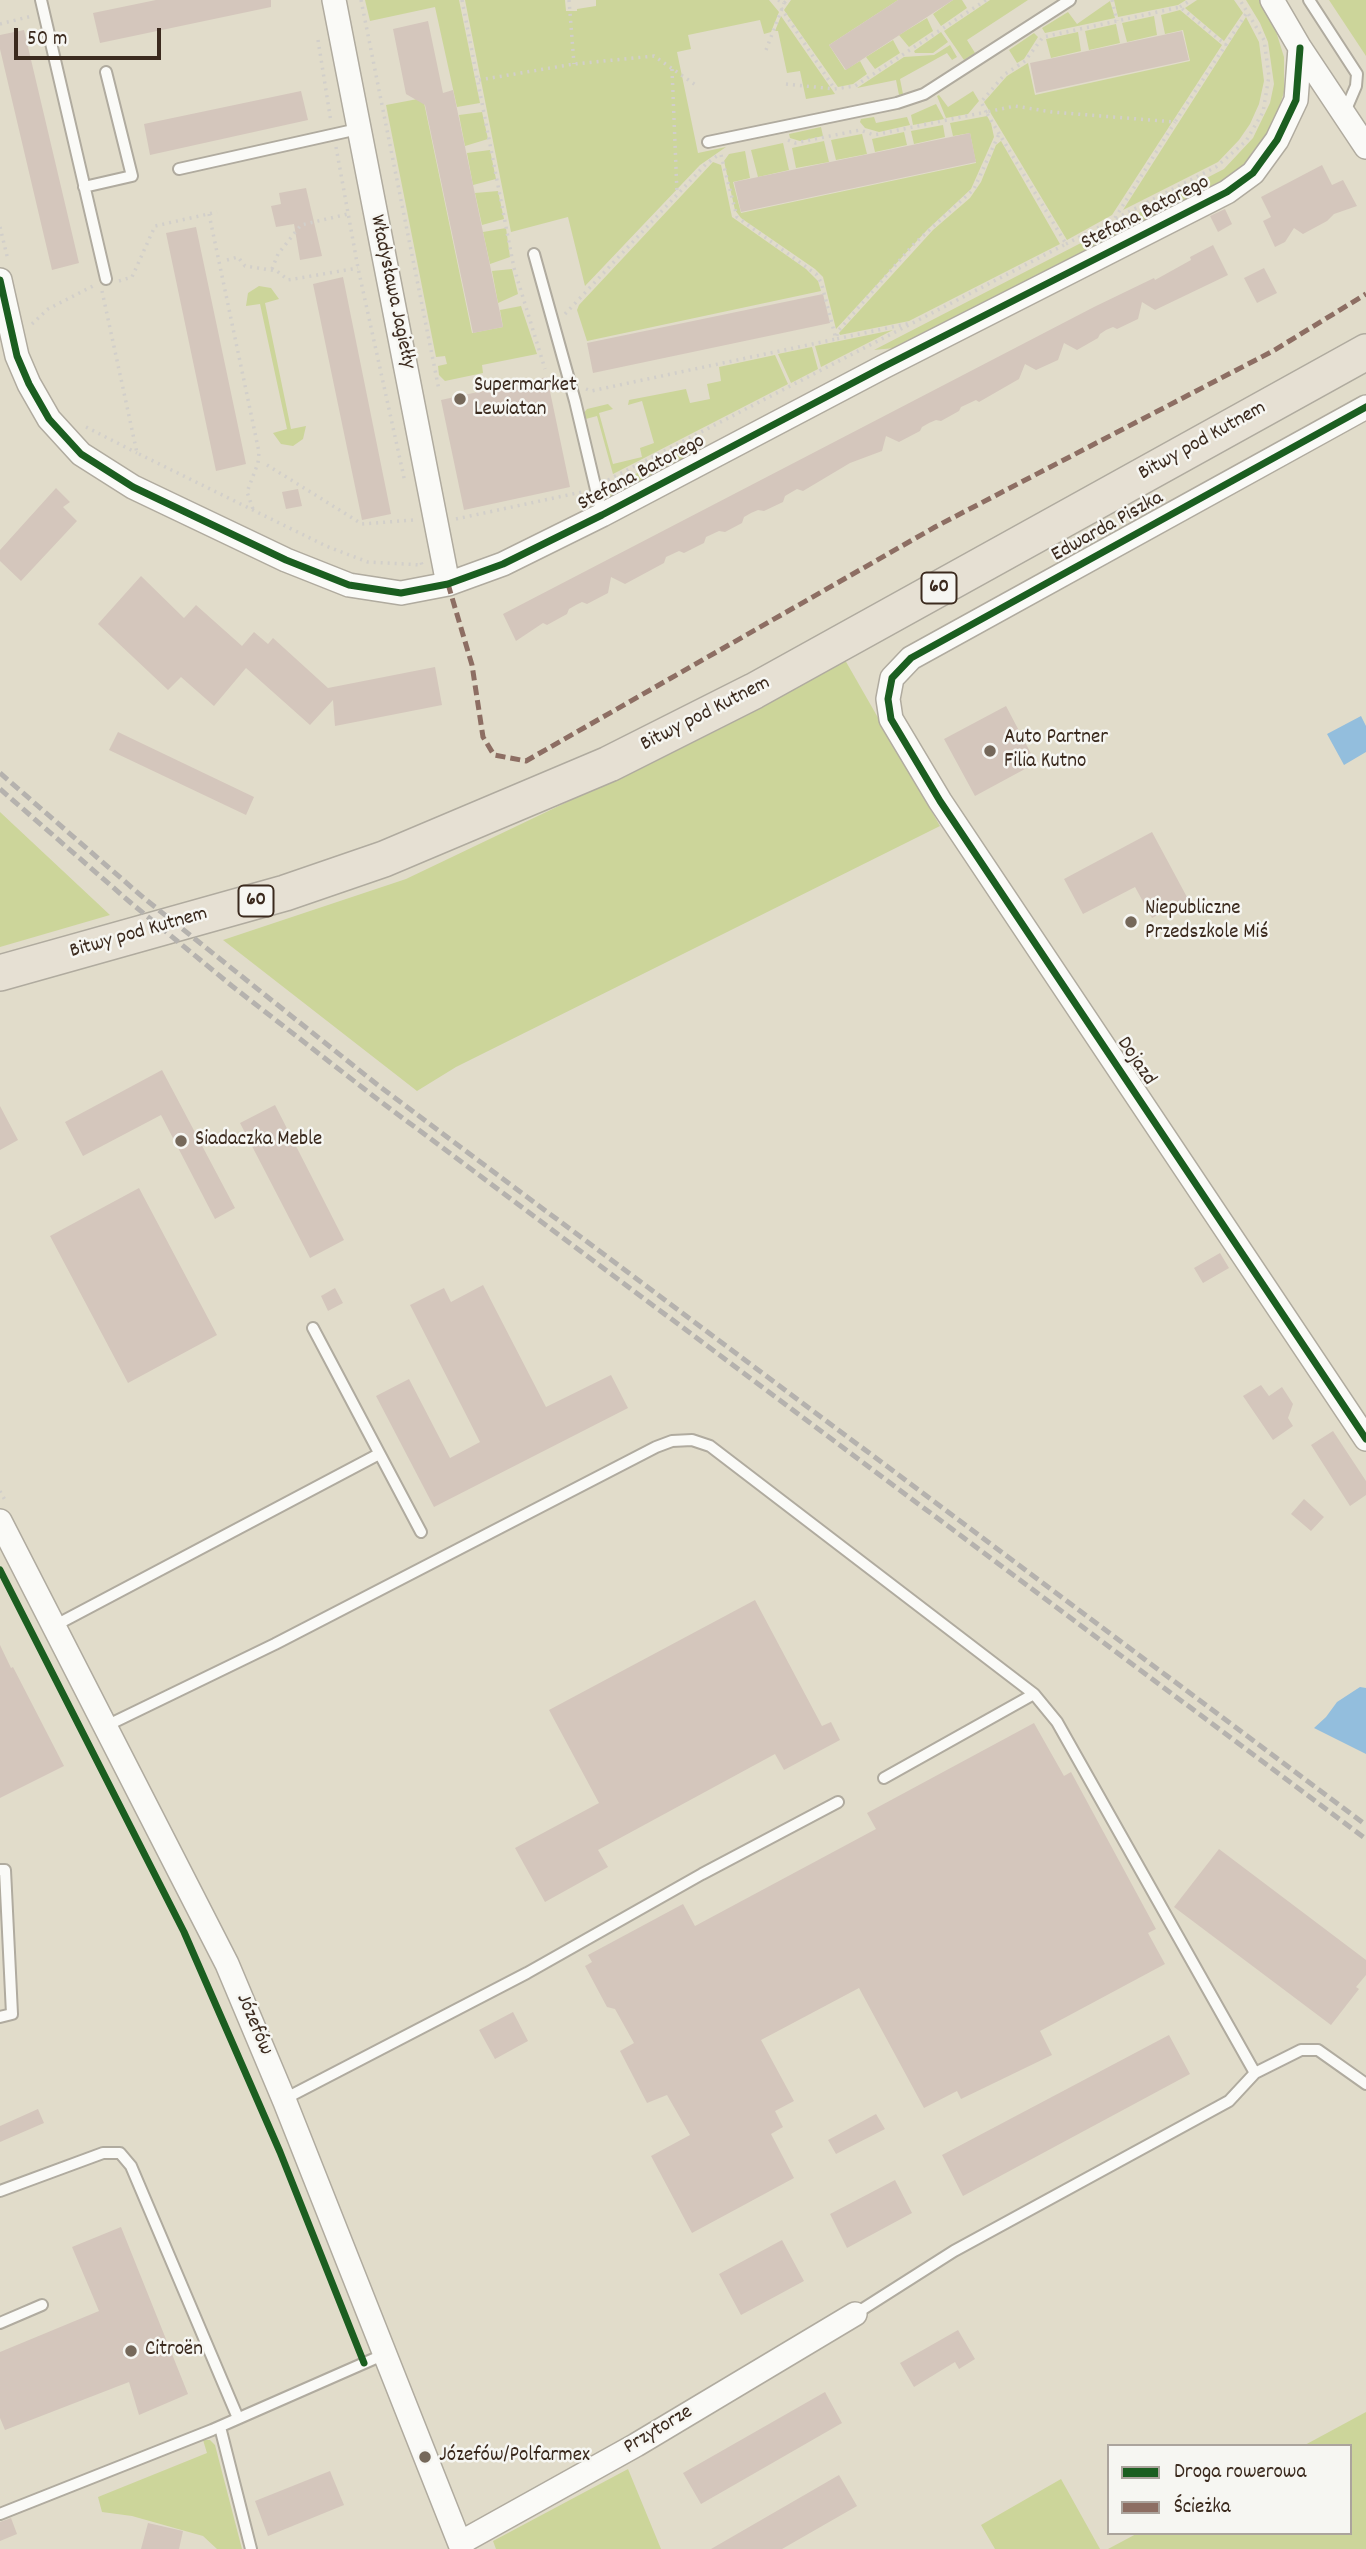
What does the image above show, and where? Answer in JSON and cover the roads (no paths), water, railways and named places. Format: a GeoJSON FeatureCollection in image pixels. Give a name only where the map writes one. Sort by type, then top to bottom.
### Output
{"type":"FeatureCollection","features":[{"type":"Feature","properties":{"kind":"main road","name":"Bitwy pod Kutnem"},"geometry":{"type":"LineString","coordinates":[[0,973],[285,892],[384,859],[609,764],[754,691],[1366,352]]}},
{"type":"Feature","properties":{"kind":"street","name":"Władysława Jagiełły"},"geometry":{"type":"LineString","coordinates":[[334,0],[448,584]]}},
{"type":"Feature","properties":{"kind":"street"},"geometry":{"type":"LineString","coordinates":[[1272,0],[1300,48],[1366,147]]}},
{"type":"Feature","properties":{"kind":"street","name":"Stefana Batorego"},"geometry":{"type":"LineString","coordinates":[[5,273],[17,356],[49,419],[81,454],[133,487],[286,560],[349,585],[401,593],[448,584],[503,564],[602,515],[870,373],[1227,192],[1253,173],[1277,140],[1296,100],[1300,48]]}},
{"type":"Feature","properties":{"kind":"street","name":"Edwarda Piszka"},"geometry":{"type":"LineString","coordinates":[[888,698],[892,678],[911,658],[1366,407]]}},
{"type":"Feature","properties":{"kind":"street","name":"Dojazd"},"geometry":{"type":"LineString","coordinates":[[888,698],[891,719],[940,801],[1366,1439]]}},
{"type":"Feature","properties":{"kind":"street","name":"Józefów"},"geometry":{"type":"LineString","coordinates":[[4,1528],[227,1964],[285,2102],[461,2546]]}},
{"type":"Feature","properties":{"kind":"street","name":"Przytorze"},"geometry":{"type":"LineString","coordinates":[[461,2546],[855,2314]]}},
{"type":"Feature","properties":{"kind":"lane"},"geometry":{"type":"LineString","coordinates":[[41,0],[103,283]]}},
{"type":"Feature","properties":{"kind":"lane"},"geometry":{"type":"LineString","coordinates":[[708,142],[897,103],[924,94],[1070,0]]}},
{"type":"Feature","properties":{"kind":"lane"},"geometry":{"type":"LineString","coordinates":[[1309,0],[1357,74],[1356,86],[1344,114]]}},
{"type":"Feature","properties":{"kind":"lane"},"geometry":{"type":"LineString","coordinates":[[84,187],[132,176],[106,72]]}},
{"type":"Feature","properties":{"kind":"lane"},"geometry":{"type":"LineString","coordinates":[[179,169],[358,129]]}},
{"type":"Feature","properties":{"kind":"lane"},"geometry":{"type":"LineString","coordinates":[[534,254],[602,515]]}},
{"type":"Feature","properties":{"kind":"lane"},"geometry":{"type":"LineString","coordinates":[[313,1328],[421,1532]]}},
{"type":"Feature","properties":{"kind":"lane"},"geometry":{"type":"LineString","coordinates":[[106,1726],[263,1650],[656,1447],[672,1441],[692,1440],[710,1446],[1034,1694],[1057,1721],[1255,2073]]}},
{"type":"Feature","properties":{"kind":"lane"},"geometry":{"type":"LineString","coordinates":[[54,1626],[379,1454]]}},
{"type":"Feature","properties":{"kind":"lane"},"geometry":{"type":"LineString","coordinates":[[884,1778],[1034,1694]]}},
{"type":"Feature","properties":{"kind":"lane"},"geometry":{"type":"LineString","coordinates":[[285,2102],[294,2094],[527,1973],[702,1874],[838,1802]]}},
{"type":"Feature","properties":{"kind":"lane"},"geometry":{"type":"LineString","coordinates":[[0,1870],[5,1870],[12,2014],[0,2017]]}},
{"type":"Feature","properties":{"kind":"lane"},"geometry":{"type":"LineString","coordinates":[[855,2314],[954,2251],[1229,2101],[1255,2073],[1301,2050],[1318,2050],[1366,2084]]}},
{"type":"Feature","properties":{"kind":"lane"},"geometry":{"type":"LineString","coordinates":[[0,2191],[103,2153],[120,2153],[131,2166],[238,2418]]}},
{"type":"Feature","properties":{"kind":"lane"},"geometry":{"type":"LineString","coordinates":[[0,2323],[42,2305]]}},
{"type":"Feature","properties":{"kind":"lane"},"geometry":{"type":"LineString","coordinates":[[0,2514],[220,2427],[385,2354]]}},
{"type":"Feature","properties":{"kind":"lane"},"geometry":{"type":"LineString","coordinates":[[220,2427],[251,2549]]}},
{"type":"Feature","properties":{"kind":"water"},"geometry":{"type":"Polygon","coordinates":[[[1361,716],[1366,726],[1366,752],[1344,765],[1327,734],[1361,716]]]}},
{"type":"Feature","properties":{"kind":"water"},"geometry":{"type":"Polygon","coordinates":[[[1360,1687],[1366,1688],[1366,1754],[1314,1728],[1337,1702],[1360,1687]]]}},
{"type":"Feature","properties":{"kind":"railway"},"geometry":{"type":"LineString","coordinates":[[0,773],[145,899],[379,1086],[1366,1825]]}},
{"type":"Feature","properties":{"kind":"railway"},"geometry":{"type":"LineString","coordinates":[[0,789],[131,903],[372,1095],[1366,1839]]}},
{"type":"Feature","properties":{"kind":"place","name":"Supermarket Lewiatan"},"geometry":{"type":"Point","coordinates":[460,399]}},
{"type":"Feature","properties":{"kind":"place","name":"Auto Partner Filia Kutno"},"geometry":{"type":"Point","coordinates":[990,751]}},
{"type":"Feature","properties":{"kind":"place","name":"Niepubliczne Przedszkole Miś"},"geometry":{"type":"Point","coordinates":[1131,922]}},
{"type":"Feature","properties":{"kind":"place","name":"Siadaczka Meble"},"geometry":{"type":"Point","coordinates":[181,1141]}},
{"type":"Feature","properties":{"kind":"place","name":"Citroën"},"geometry":{"type":"Point","coordinates":[131,2351]}},
{"type":"Feature","properties":{"kind":"place","name":"Józefów/Polfarmex"},"geometry":{"type":"Point","coordinates":[425,2457]}}]}
